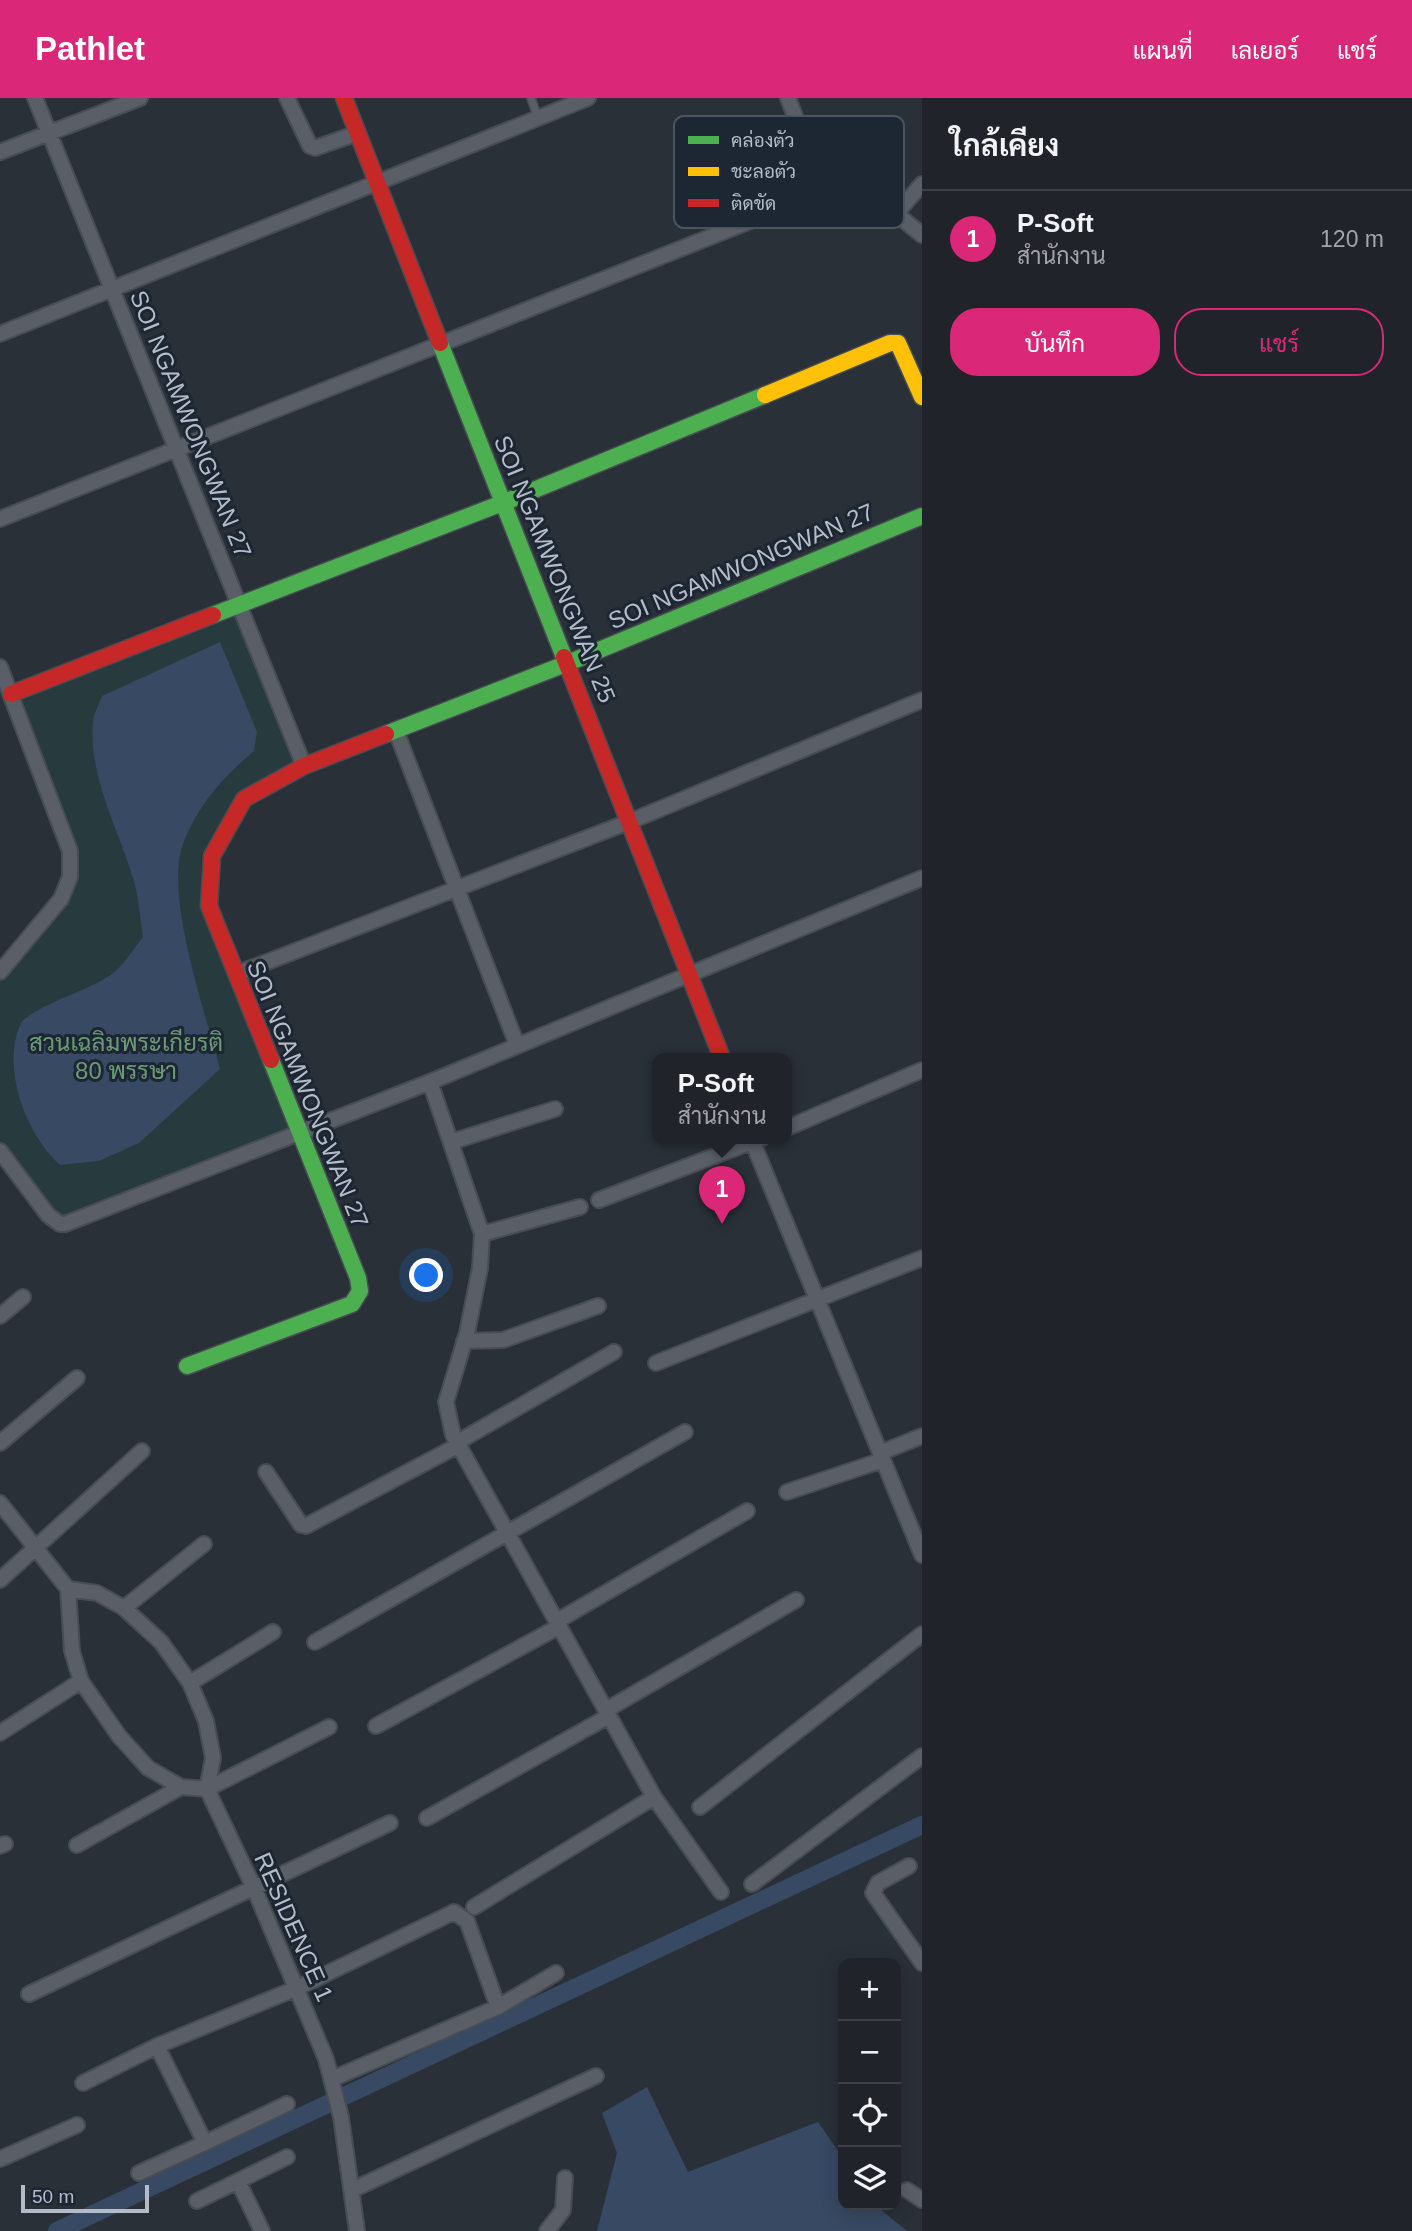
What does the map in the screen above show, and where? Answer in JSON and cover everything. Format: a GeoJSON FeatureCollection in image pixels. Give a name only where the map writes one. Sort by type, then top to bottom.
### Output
{"type":"FeatureCollection","features":[{"type":"Feature","properties":{"kind":"street","name":"SOI NGAMWONGWAN 27"},"geometry":{"type":"LineString","coordinates":[[35,98],[304,766]]}},
{"type":"Feature","properties":{"kind":"street"},"geometry":{"type":"LineString","coordinates":[[0,152],[140,98]]}},
{"type":"Feature","properties":{"kind":"street"},"geometry":{"type":"LineString","coordinates":[[287,98],[310,146],[315,148],[358,133]]}},
{"type":"Feature","properties":{"kind":"street","name":"SOI NGAMWONGWAN 25"},"geometry":{"type":"LineString","coordinates":[[344,98],[691,973],[720,1053]]}},
{"type":"Feature","properties":{"kind":"street"},"geometry":{"type":"LineString","coordinates":[[788,98],[795,116]]}},
{"type":"Feature","properties":{"kind":"street"},"geometry":{"type":"LineString","coordinates":[[0,334],[379,184],[580,99]]}},
{"type":"Feature","properties":{"kind":"street"},"geometry":{"type":"LineString","coordinates":[[904,204],[922,184]]}},
{"type":"Feature","properties":{"kind":"street"},"geometry":{"type":"LineString","coordinates":[[904,220],[922,236]]}},
{"type":"Feature","properties":{"kind":"street"},"geometry":{"type":"LineString","coordinates":[[0,519],[732,228]]}},
{"type":"Feature","properties":{"kind":"street"},"geometry":{"type":"LineString","coordinates":[[11,694],[238,603],[505,502],[890,343],[898,343],[901,347],[922,397]]}},
{"type":"Feature","properties":{"kind":"street","name":"SOI NGAMWONGWAN 27"},"geometry":{"type":"LineString","coordinates":[[187,1366],[352,1304],[360,1291],[358,1278],[209,906],[212,856],[244,799],[304,766],[568,663],[922,516]]}},
{"type":"Feature","properties":{"kind":"street"},"geometry":{"type":"LineString","coordinates":[[0,667],[70,851],[70,877],[61,899],[0,972]]}},
{"type":"Feature","properties":{"kind":"street"},"geometry":{"type":"LineString","coordinates":[[236,974],[631,821],[922,700]]}},
{"type":"Feature","properties":{"kind":"street"},"geometry":{"type":"LineString","coordinates":[[396,731],[517,1045]]}},
{"type":"Feature","properties":{"kind":"street"},"geometry":{"type":"LineString","coordinates":[[0,1151],[48,1215],[60,1224],[430,1082],[922,878]]}},
{"type":"Feature","properties":{"kind":"street"},"geometry":{"type":"LineString","coordinates":[[792,1126],[922,1070]]}},
{"type":"Feature","properties":{"kind":"street"},"geometry":{"type":"LineString","coordinates":[[430,1082],[482,1234],[480,1268],[464,1340],[446,1402],[457,1444],[654,1797],[721,1892]]}},
{"type":"Feature","properties":{"kind":"street"},"geometry":{"type":"LineString","coordinates":[[451,1142],[555,1110]]}},
{"type":"Feature","properties":{"kind":"street"},"geometry":{"type":"LineString","coordinates":[[599,1200],[742,1144]]}},
{"type":"Feature","properties":{"kind":"street"},"geometry":{"type":"LineString","coordinates":[[757,1144],[922,1555]]}},
{"type":"Feature","properties":{"kind":"street"},"geometry":{"type":"LineString","coordinates":[[482,1234],[580,1207]]}},
{"type":"Feature","properties":{"kind":"street"},"geometry":{"type":"LineString","coordinates":[[656,1363],[922,1258]]}},
{"type":"Feature","properties":{"kind":"street"},"geometry":{"type":"LineString","coordinates":[[0,1316],[23,1297]]}},
{"type":"Feature","properties":{"kind":"street"},"geometry":{"type":"LineString","coordinates":[[464,1340],[503,1340],[598,1306]]}},
{"type":"Feature","properties":{"kind":"street"},"geometry":{"type":"LineString","coordinates":[[266,1472],[294,1518],[306,1526],[457,1444],[614,1352]]}},
{"type":"Feature","properties":{"kind":"street"},"geometry":{"type":"LineString","coordinates":[[0,1443],[77,1378]]}},
{"type":"Feature","properties":{"kind":"street"},"geometry":{"type":"LineString","coordinates":[[315,1643],[685,1432]]}},
{"type":"Feature","properties":{"kind":"street"},"geometry":{"type":"LineString","coordinates":[[788,1492],[881,1457],[922,1436]]}},
{"type":"Feature","properties":{"kind":"street"},"geometry":{"type":"LineString","coordinates":[[0,1580],[142,1451]]}},
{"type":"Feature","properties":{"kind":"street"},"geometry":{"type":"LineString","coordinates":[[0,1503],[68,1589],[72,1651],[81,1681],[119,1735],[148,1768],[181,1787],[207,1789],[329,1727]]}},
{"type":"Feature","properties":{"kind":"street"},"geometry":{"type":"LineString","coordinates":[[376,1726],[558,1623],[747,1511]]}},
{"type":"Feature","properties":{"kind":"street"},"geometry":{"type":"LineString","coordinates":[[124,1608],[204,1544]]}},
{"type":"Feature","properties":{"kind":"street"},"geometry":{"type":"LineString","coordinates":[[68,1589],[97,1593],[124,1608],[161,1642],[190,1683],[206,1721],[213,1758],[207,1789]]}},
{"type":"Feature","properties":{"kind":"street"},"geometry":{"type":"LineString","coordinates":[[427,1818],[796,1600]]}},
{"type":"Feature","properties":{"kind":"street"},"geometry":{"type":"LineString","coordinates":[[190,1683],[273,1632]]}},
{"type":"Feature","properties":{"kind":"street"},"geometry":{"type":"LineString","coordinates":[[699,1807],[922,1634]]}},
{"type":"Feature","properties":{"kind":"street"},"geometry":{"type":"LineString","coordinates":[[0,1733],[81,1681]]}},
{"type":"Feature","properties":{"kind":"street"},"geometry":{"type":"LineString","coordinates":[[752,1884],[922,1756]]}},
{"type":"Feature","properties":{"kind":"street"},"geometry":{"type":"LineString","coordinates":[[77,1845],[181,1787]]}},
{"type":"Feature","properties":{"kind":"street","name":"RESIDENCE 1"},"geometry":{"type":"LineString","coordinates":[[207,1789],[297,1987],[332,2083],[341,2117],[352,2189]]}},
{"type":"Feature","properties":{"kind":"street"},"geometry":{"type":"LineString","coordinates":[[474,1907],[654,1797]]}},
{"type":"Feature","properties":{"kind":"street"},"geometry":{"type":"LineString","coordinates":[[29,1994],[390,1823]]}},
{"type":"Feature","properties":{"kind":"street"},"geometry":{"type":"LineString","coordinates":[[909,1866],[878,1883],[873,1893],[922,1963]]}},
{"type":"Feature","properties":{"kind":"street"},"geometry":{"type":"LineString","coordinates":[[83,2083],[157,2046],[297,1987],[454,1912],[467,1921],[498,2007]]}},
{"type":"Feature","properties":{"kind":"street"},"geometry":{"type":"LineString","coordinates":[[332,2083],[498,2007],[556,1973]]}},
{"type":"Feature","properties":{"kind":"street"},"geometry":{"type":"LineString","coordinates":[[157,2046],[205,2143]]}},
{"type":"Feature","properties":{"kind":"street"},"geometry":{"type":"LineString","coordinates":[[358,2231],[352,2189],[596,2076]]}},
{"type":"Feature","properties":{"kind":"street"},"geometry":{"type":"LineString","coordinates":[[139,2173],[287,2104]]}},
{"type":"Feature","properties":{"kind":"street"},"geometry":{"type":"LineString","coordinates":[[0,2159],[77,2125]]}},
{"type":"Feature","properties":{"kind":"street"},"geometry":{"type":"LineString","coordinates":[[197,2200],[287,2157]]}},
{"type":"Feature","properties":{"kind":"street"},"geometry":{"type":"LineString","coordinates":[[547,2231],[563,2210],[565,2178]]}},
{"type":"Feature","properties":{"kind":"street"},"geometry":{"type":"LineString","coordinates":[[238,2181],[262,2231]]}},
{"type":"Feature","properties":{"kind":"street"},"geometry":{"type":"LineString","coordinates":[[908,2189],[922,2200]]}},
{"type":"Feature","properties":{"kind":"lane"},"geometry":{"type":"LineString","coordinates":[[531,98],[538,118]]}},
{"type":"Feature","properties":{"kind":"green space","name":"สวนเฉลิมพระเกียรติ 80 พรรษา"},"geometry":{"type":"Polygon","coordinates":[[[244,607],[305,761],[236,794],[201,855],[201,906],[290,1127],[59,1221],[0,1142],[0,980],[45,926],[75,880],[77,849],[16,696],[244,607]]]}},
{"type":"Feature","properties":{"kind":"water"},"geometry":{"type":"Polygon","coordinates":[[[220,642],[257,732],[254,751],[222,781],[189,830],[179,866],[179,893],[189,955],[220,1069],[139,1143],[99,1161],[60,1165],[36,1135],[19,1097],[14,1057],[16,1038],[22,1021],[43,1007],[112,974],[143,937],[135,885],[95,762],[94,715],[102,696],[220,642]]]}},
{"type":"Feature","properties":{"kind":"water"},"geometry":{"type":"Polygon","coordinates":[[[647,2087],[688,2172],[818,2122],[838,2151],[838,2210],[881,2210],[907,2231],[597,2231],[617,2153],[602,2113],[647,2087]]]}},
{"type":"Feature","properties":{"kind":"waterway"},"geometry":{"type":"LineString","coordinates":[[57,2231],[922,1825]]}},
{"type":"Feature","properties":{"kind":"traffic: fast"},"geometry":{"type":"LineString","coordinates":[[440,343],[564,657]]}},
{"type":"Feature","properties":{"kind":"traffic: fast"},"geometry":{"type":"LineString","coordinates":[[213,615],[505,502],[765,395]]}},
{"type":"Feature","properties":{"kind":"traffic: fast"},"geometry":{"type":"LineString","coordinates":[[386,734],[568,663],[922,516]]}},
{"type":"Feature","properties":{"kind":"traffic: fast"},"geometry":{"type":"LineString","coordinates":[[187,1366],[352,1304],[360,1291],[358,1278],[271,1060]]}},
{"type":"Feature","properties":{"kind":"traffic: slow"},"geometry":{"type":"LineString","coordinates":[[765,395],[890,343],[898,343],[922,397]]}},
{"type":"Feature","properties":{"kind":"traffic: jam"},"geometry":{"type":"LineString","coordinates":[[344,98],[440,343]]}},
{"type":"Feature","properties":{"kind":"traffic: jam"},"geometry":{"type":"LineString","coordinates":[[11,694],[213,615]]}},
{"type":"Feature","properties":{"kind":"traffic: jam"},"geometry":{"type":"LineString","coordinates":[[564,657],[720,1053]]}},
{"type":"Feature","properties":{"kind":"traffic: jam"},"geometry":{"type":"LineString","coordinates":[[271,1060],[209,906],[212,856],[244,799],[304,766],[386,734]]}},
{"type":"Feature","properties":{"kind":"place","name":"P-Soft"},"geometry":{"type":"Point","coordinates":[722,1224]}}]}
